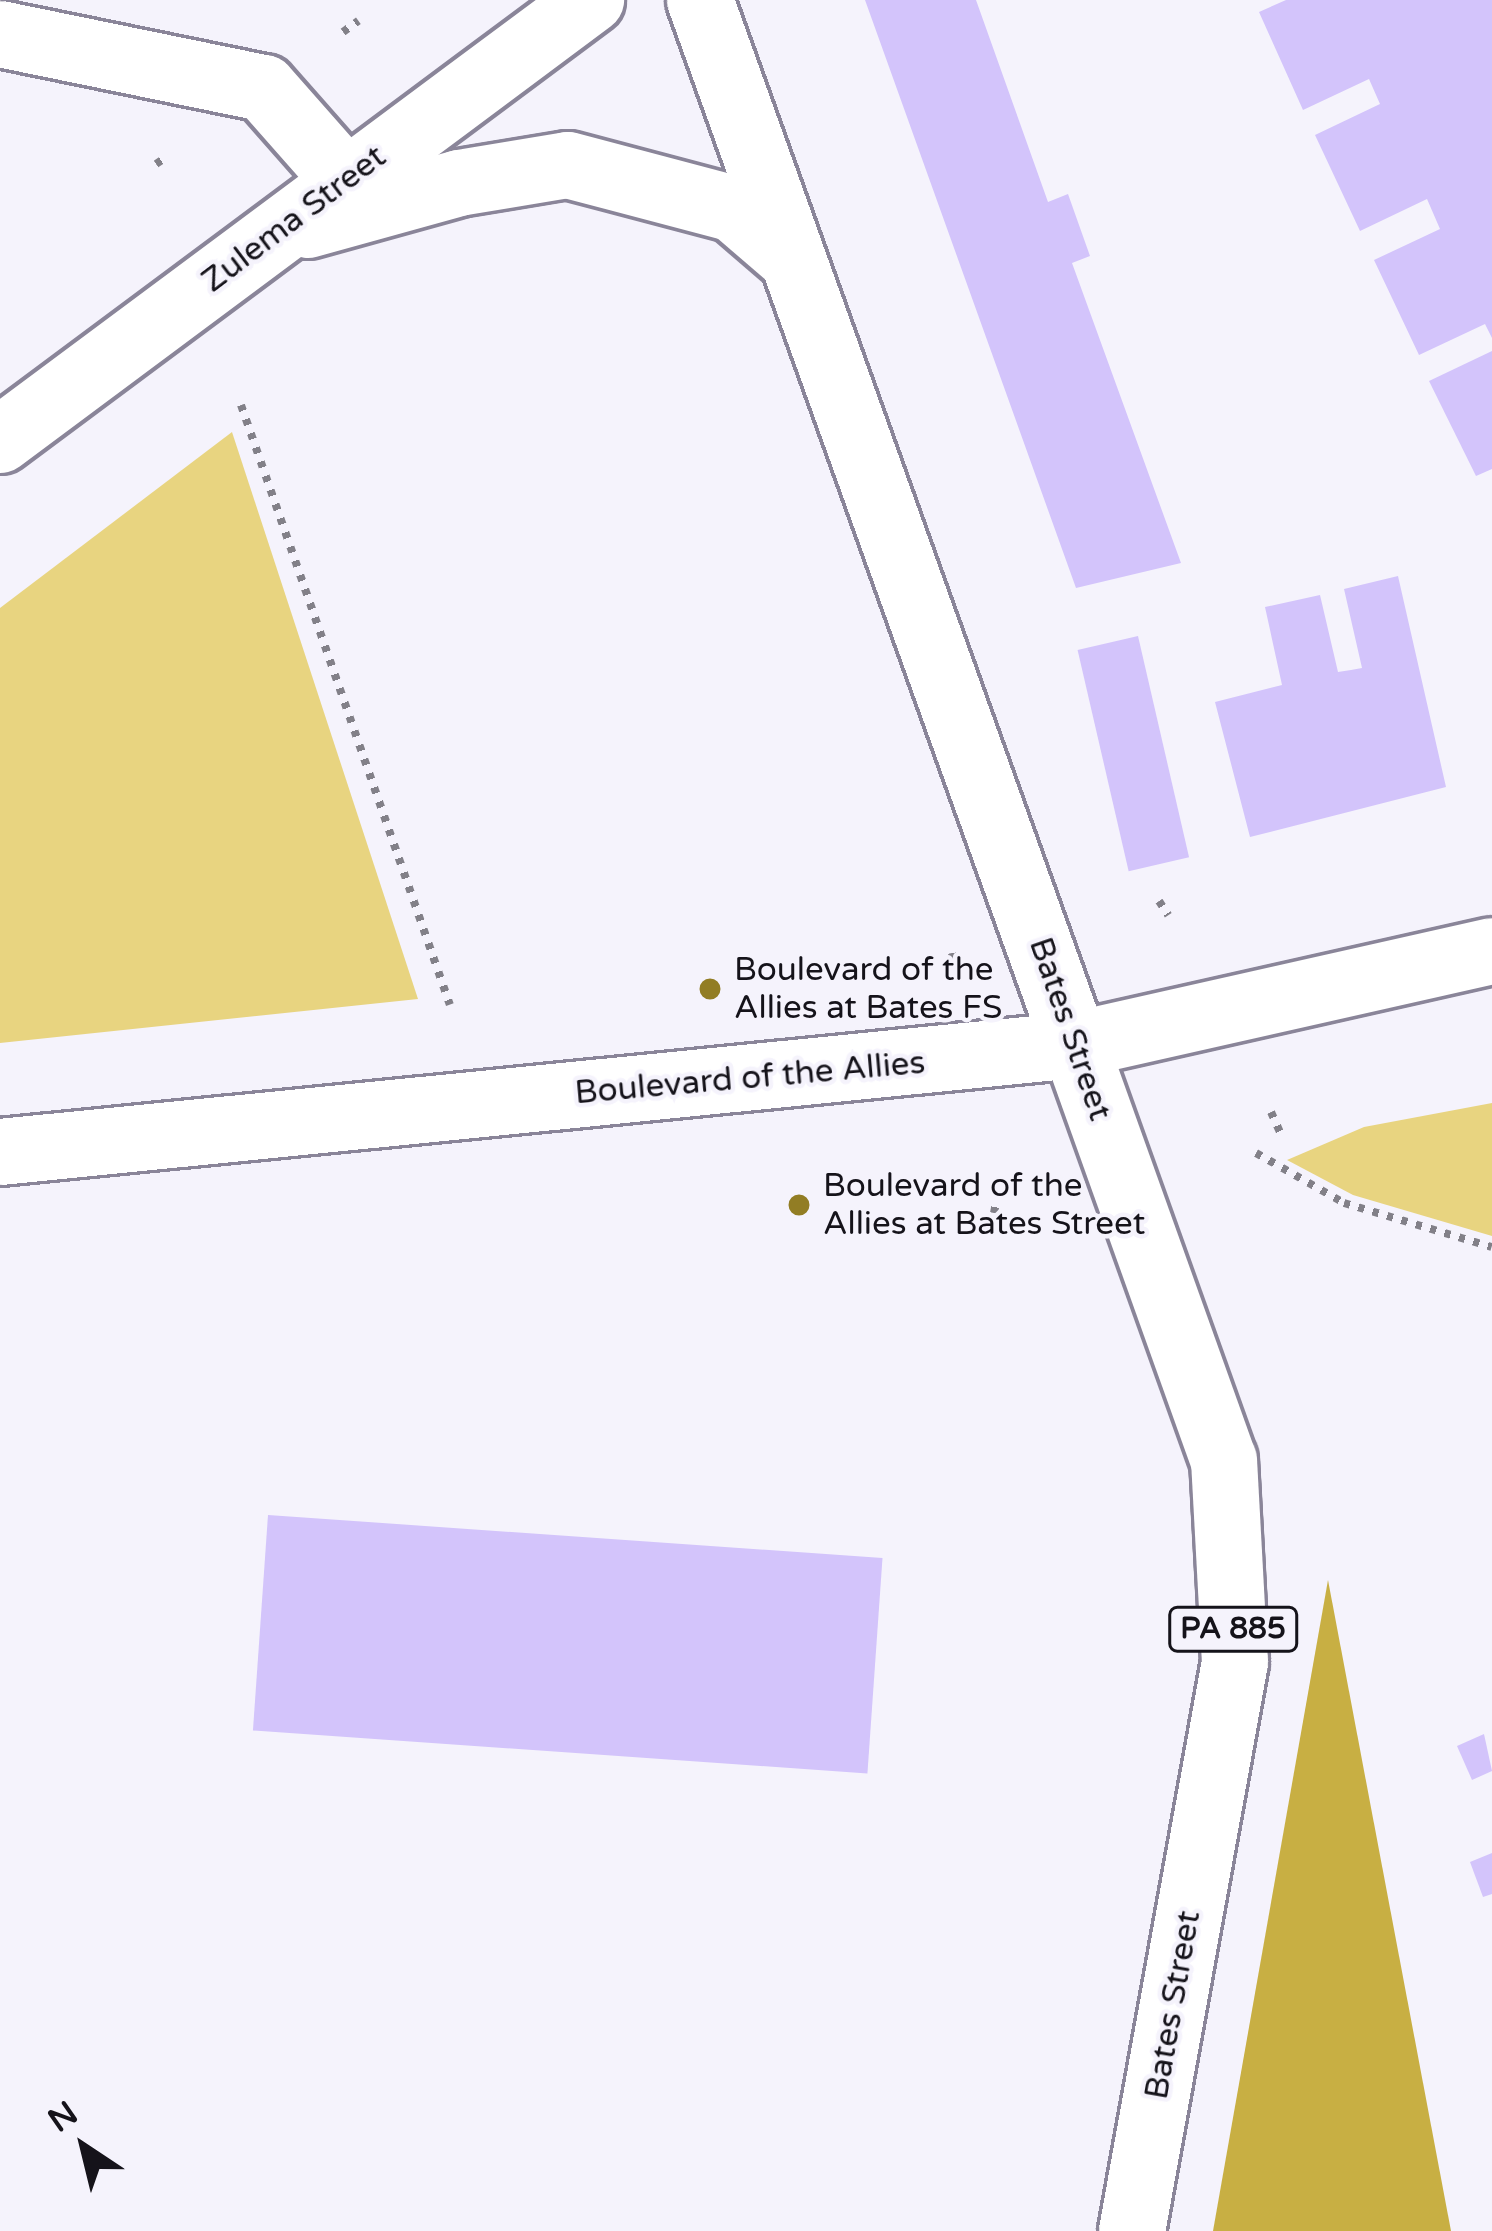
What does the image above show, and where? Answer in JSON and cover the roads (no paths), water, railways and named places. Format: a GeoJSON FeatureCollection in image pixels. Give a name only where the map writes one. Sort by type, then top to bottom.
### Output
{"type":"FeatureCollection","features":[{"type":"Feature","properties":{"kind":"street","name":"Zulema Street"},"geometry":{"type":"LineString","coordinates":[[0,440],[590,0]]}},
{"type":"Feature","properties":{"kind":"street","name":"Bates Street"},"geometry":{"type":"LineString","coordinates":[[700,0],[1224,1460],[1235,1662],[1132,2231]]}},
{"type":"Feature","properties":{"kind":"street"},"geometry":{"type":"LineString","coordinates":[[0,34],[265,88],[345,180]]}},
{"type":"Feature","properties":{"kind":"street"},"geometry":{"type":"LineString","coordinates":[[276,233],[459,183],[568,166],[734,209],[792,260]]}},
{"type":"Feature","properties":{"kind":"street","name":"Boulevard of the Allies"},"geometry":{"type":"LineString","coordinates":[[0,1152],[1075,1045],[1492,951]]}},
{"type":"Feature","properties":{"kind":"place","name":"Boulevard of the Allies at Bates FS"},"geometry":{"type":"Point","coordinates":[710,989]}},
{"type":"Feature","properties":{"kind":"place","name":"Boulevard of the Allies at Bates Street"},"geometry":{"type":"Point","coordinates":[799,1205]}}]}
